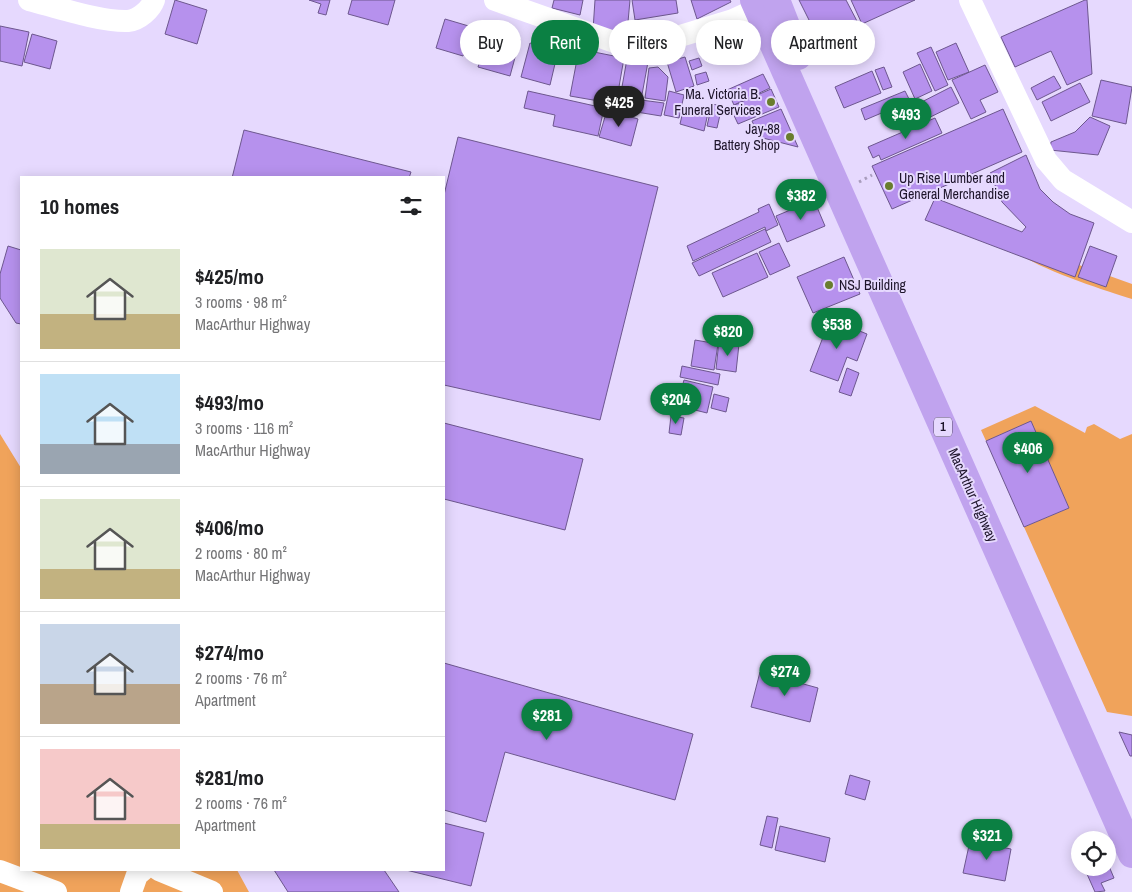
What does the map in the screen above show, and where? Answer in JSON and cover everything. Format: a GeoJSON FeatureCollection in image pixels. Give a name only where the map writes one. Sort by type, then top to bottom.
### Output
{"type":"FeatureCollection","features":[{"type":"Feature","properties":{"kind":"highway","name":"MacArthur Highway"},"geometry":{"type":"LineString","coordinates":[[766,2],[833,155],[861,196],[893,295],[1121,798],[1132,854]]}},
{"type":"Feature","properties":{"kind":"street"},"geometry":{"type":"LineString","coordinates":[[29,0],[112,20],[131,21],[151,8],[154,0]]}},
{"type":"Feature","properties":{"kind":"street"},"geometry":{"type":"LineString","coordinates":[[970,0],[1046,160],[1063,180],[1132,220]]}},
{"type":"Feature","properties":{"kind":"street"},"geometry":{"type":"LineString","coordinates":[[505,1],[617,43],[656,43],[733,20],[766,2]]}},
{"type":"Feature","properties":{"kind":"street"},"geometry":{"type":"LineString","coordinates":[[0,871],[56,892]]}},
{"type":"Feature","properties":{"kind":"street"},"geometry":{"type":"LineString","coordinates":[[131,892],[137,875],[142,871]]}},
{"type":"Feature","properties":{"kind":"street"},"geometry":{"type":"LineString","coordinates":[[161,871],[212,892]]}},
{"type":"Feature","properties":{"kind":"shaded area"},"geometry":{"type":"Polygon","coordinates":[[[998,236],[1132,284],[1132,299],[1080,282],[1040,265],[1007,246],[998,236]]]}},
{"type":"Feature","properties":{"kind":"shaded area"},"geometry":{"type":"Polygon","coordinates":[[[1035,406],[1085,433],[1087,427],[1094,424],[1120,439],[1132,434],[1132,716],[1107,712],[1024,527],[1069,508],[1031,422],[986,441],[981,430],[1035,406]]]}},
{"type":"Feature","properties":{"kind":"shaded area"},"geometry":{"type":"Polygon","coordinates":[[[0,434],[20,466],[20,871],[238,871],[249,892],[0,892],[0,434]]]}},
{"type":"Feature","properties":{"kind":"building"},"geometry":{"type":"Polygon","coordinates":[[[175,0],[207,10],[197,44],[165,34],[175,0]]]}},
{"type":"Feature","properties":{"kind":"building"},"geometry":{"type":"Polygon","coordinates":[[[309,0],[330,0],[326,15],[318,13],[321,4],[309,0]]]}},
{"type":"Feature","properties":{"kind":"building"},"geometry":{"type":"Polygon","coordinates":[[[352,0],[395,0],[388,25],[348,14],[352,0]]]}},
{"type":"Feature","properties":{"kind":"building"},"geometry":{"type":"Polygon","coordinates":[[[554,0],[583,0],[580,15],[552,8],[554,0]]]}},
{"type":"Feature","properties":{"kind":"building"},"geometry":{"type":"Polygon","coordinates":[[[595,0],[630,0],[628,20],[609,20],[609,31],[599,31],[599,20],[594,20],[595,0]]]}},
{"type":"Feature","properties":{"kind":"building"},"geometry":{"type":"Polygon","coordinates":[[[632,0],[676,0],[678,13],[635,20],[632,0]]]}},
{"type":"Feature","properties":{"kind":"building"},"geometry":{"type":"Polygon","coordinates":[[[691,0],[730,0],[731,2],[697,19],[691,0]]]}},
{"type":"Feature","properties":{"kind":"building"},"geometry":{"type":"Polygon","coordinates":[[[799,0],[846,0],[856,20],[809,20],[799,0]]]}},
{"type":"Feature","properties":{"kind":"building"},"geometry":{"type":"Polygon","coordinates":[[[851,0],[915,0],[871,20],[860,20],[851,0]]]}},
{"type":"Feature","properties":{"kind":"building"},"geometry":{"type":"Polygon","coordinates":[[[1087,0],[1092,74],[1067,85],[1051,51],[1015,67],[1001,37],[1087,0]]]}},
{"type":"Feature","properties":{"kind":"building"},"geometry":{"type":"Polygon","coordinates":[[[445,19],[460,23],[460,55],[436,48],[445,19]]]}},
{"type":"Feature","properties":{"kind":"building"},"geometry":{"type":"Polygon","coordinates":[[[0,26],[29,32],[22,66],[0,61],[0,26]]]}},
{"type":"Feature","properties":{"kind":"building"},"geometry":{"type":"Polygon","coordinates":[[[32,34],[57,41],[50,69],[24,62],[32,34]]]}},
{"type":"Feature","properties":{"kind":"building"},"geometry":{"type":"Polygon","coordinates":[[[530,43],[531,65],[555,65],[550,85],[521,77],[530,43]]]}},
{"type":"Feature","properties":{"kind":"building"},"geometry":{"type":"Polygon","coordinates":[[[956,43],[969,72],[948,80],[936,52],[956,43]]]}},
{"type":"Feature","properties":{"kind":"building"},"geometry":{"type":"Polygon","coordinates":[[[931,47],[948,85],[935,91],[917,53],[931,47]]]}},
{"type":"Feature","properties":{"kind":"building"},"geometry":{"type":"Polygon","coordinates":[[[599,53],[609,55],[609,65],[623,65],[616,104],[570,96],[576,65],[599,65],[599,53]]]}},
{"type":"Feature","properties":{"kind":"building"},"geometry":{"type":"Polygon","coordinates":[[[696,59],[696,65],[702,66],[692,70],[689,61],[696,59]]]}},
{"type":"Feature","properties":{"kind":"building"},"geometry":{"type":"Polygon","coordinates":[[[686,60],[694,86],[676,92],[668,65],[686,65],[686,60]]]}},
{"type":"Feature","properties":{"kind":"building"},"geometry":{"type":"Polygon","coordinates":[[[920,64],[932,91],[915,99],[903,72],[920,64]]]}},
{"type":"Feature","properties":{"kind":"building"},"geometry":{"type":"Polygon","coordinates":[[[479,65],[513,65],[510,76],[478,67],[479,65]]]}},
{"type":"Feature","properties":{"kind":"building"},"geometry":{"type":"Polygon","coordinates":[[[626,65],[647,65],[641,100],[664,103],[661,116],[618,109],[626,65]]]}},
{"type":"Feature","properties":{"kind":"building"},"geometry":{"type":"Polygon","coordinates":[[[985,65],[998,92],[980,100],[986,112],[971,119],[952,80],[985,65]]]}},
{"type":"Feature","properties":{"kind":"building"},"geometry":{"type":"Polygon","coordinates":[[[658,67],[668,77],[665,101],[645,98],[649,68],[658,67]]]}},
{"type":"Feature","properties":{"kind":"building"},"geometry":{"type":"Polygon","coordinates":[[[884,67],[892,87],[883,90],[875,70],[884,67]]]}},
{"type":"Feature","properties":{"kind":"building"},"geometry":{"type":"Polygon","coordinates":[[[872,71],[881,93],[844,108],[835,87],[872,71]]]}},
{"type":"Feature","properties":{"kind":"building"},"geometry":{"type":"Polygon","coordinates":[[[706,72],[709,81],[697,85],[695,75],[706,72]]]}},
{"type":"Feature","properties":{"kind":"building"},"geometry":{"type":"Polygon","coordinates":[[[763,74],[770,88],[734,105],[727,90],[763,74]]]}},
{"type":"Feature","properties":{"kind":"building"},"geometry":{"type":"Polygon","coordinates":[[[1054,76],[1061,88],[1037,100],[1031,88],[1054,76]]]}},
{"type":"Feature","properties":{"kind":"building"},"geometry":{"type":"Polygon","coordinates":[[[1101,80],[1132,87],[1126,124],[1092,116],[1101,80]]]}},
{"type":"Feature","properties":{"kind":"building"},"geometry":{"type":"Polygon","coordinates":[[[1080,83],[1090,102],[1051,121],[1042,102],[1080,83]]]}},
{"type":"Feature","properties":{"kind":"building"},"geometry":{"type":"Polygon","coordinates":[[[951,87],[959,103],[916,124],[908,109],[951,87]]]}},
{"type":"Feature","properties":{"kind":"building"},"geometry":{"type":"Polygon","coordinates":[[[771,89],[779,107],[738,124],[730,107],[771,89]]]}},
{"type":"Feature","properties":{"kind":"building"},"geometry":{"type":"Polygon","coordinates":[[[528,91],[604,108],[598,136],[553,126],[555,115],[524,108],[528,91]]]}},
{"type":"Feature","properties":{"kind":"building"},"geometry":{"type":"Polygon","coordinates":[[[669,91],[684,95],[679,118],[664,115],[669,91]]]}},
{"type":"Feature","properties":{"kind":"building"},"geometry":{"type":"Polygon","coordinates":[[[905,91],[910,101],[865,120],[861,109],[905,91]]]}},
{"type":"Feature","properties":{"kind":"building"},"geometry":{"type":"Polygon","coordinates":[[[712,104],[722,106],[717,128],[707,126],[712,104]]]}},
{"type":"Feature","properties":{"kind":"building"},"geometry":{"type":"Polygon","coordinates":[[[684,107],[708,113],[704,131],[680,124],[684,107]]]}},
{"type":"Feature","properties":{"kind":"building"},"geometry":{"type":"Polygon","coordinates":[[[781,109],[798,147],[759,137],[752,121],[781,109]]]}},
{"type":"Feature","properties":{"kind":"building"},"geometry":{"type":"Polygon","coordinates":[[[1003,109],[1022,152],[892,209],[872,166],[1003,109]]]}},
{"type":"Feature","properties":{"kind":"building"},"geometry":{"type":"Polygon","coordinates":[[[607,110],[638,119],[631,146],[599,137],[607,110]]]}},
{"type":"Feature","properties":{"kind":"building"},"geometry":{"type":"Polygon","coordinates":[[[1090,117],[1110,126],[1098,155],[1050,150],[1051,142],[1075,132],[1090,117]]]}},
{"type":"Feature","properties":{"kind":"building"},"geometry":{"type":"Polygon","coordinates":[[[935,118],[942,133],[881,160],[879,155],[873,158],[868,147],[935,118]]]}},
{"type":"Feature","properties":{"kind":"building"},"geometry":{"type":"Polygon","coordinates":[[[244,130],[411,172],[410,176],[232,176],[244,130]]]}},
{"type":"Feature","properties":{"kind":"building"},"geometry":{"type":"Polygon","coordinates":[[[458,137],[658,187],[600,420],[445,385],[445,191],[458,137]]]}},
{"type":"Feature","properties":{"kind":"building"},"geometry":{"type":"Polygon","coordinates":[[[1026,155],[1040,189],[1053,202],[1070,214],[1094,223],[1075,277],[925,220],[935,198],[1022,232],[1026,227],[1002,202],[990,173],[1026,155]]]}},
{"type":"Feature","properties":{"kind":"building"},"geometry":{"type":"Polygon","coordinates":[[[814,200],[825,226],[787,242],[776,216],[814,200]]]}},
{"type":"Feature","properties":{"kind":"building"},"geometry":{"type":"Polygon","coordinates":[[[769,204],[778,225],[766,231],[765,227],[693,261],[687,246],[759,212],[758,209],[769,204]]]}},
{"type":"Feature","properties":{"kind":"building"},"geometry":{"type":"Polygon","coordinates":[[[765,229],[771,242],[699,276],[692,263],[765,229]]]}},
{"type":"Feature","properties":{"kind":"building"},"geometry":{"type":"Polygon","coordinates":[[[779,243],[790,266],[770,275],[759,252],[779,243]]]}},
{"type":"Feature","properties":{"kind":"building"},"geometry":{"type":"Polygon","coordinates":[[[8,246],[20,250],[20,324],[16,323],[0,298],[0,274],[8,246]]]}},
{"type":"Feature","properties":{"kind":"building"},"geometry":{"type":"Polygon","coordinates":[[[1090,246],[1117,256],[1106,287],[1078,277],[1090,246]]]}},
{"type":"Feature","properties":{"kind":"building"},"geometry":{"type":"Polygon","coordinates":[[[757,253],[768,277],[723,297],[712,273],[757,253]]]}},
{"type":"Feature","properties":{"kind":"building","name":"NSJ Building"},"geometry":{"type":"Polygon","coordinates":[[[844,257],[860,294],[813,313],[797,277],[844,257]]]}},
{"type":"Feature","properties":{"kind":"building"},"geometry":{"type":"Polygon","coordinates":[[[830,319],[867,334],[857,361],[847,357],[838,381],[810,371],[830,319]]]}},
{"type":"Feature","properties":{"kind":"building"},"geometry":{"type":"Polygon","coordinates":[[[695,340],[718,344],[714,370],[691,366],[695,340]]]}},
{"type":"Feature","properties":{"kind":"building"},"geometry":{"type":"Polygon","coordinates":[[[719,341],[739,344],[736,372],[716,369],[719,341]]]}},
{"type":"Feature","properties":{"kind":"building"},"geometry":{"type":"Polygon","coordinates":[[[682,366],[720,374],[718,385],[680,377],[682,366]]]}},
{"type":"Feature","properties":{"kind":"building"},"geometry":{"type":"Polygon","coordinates":[[[847,368],[859,373],[851,396],[839,392],[847,368]]]}},
{"type":"Feature","properties":{"kind":"building"},"geometry":{"type":"Polygon","coordinates":[[[684,380],[713,387],[707,413],[671,404],[674,389],[681,391],[684,380]]]}},
{"type":"Feature","properties":{"kind":"building"},"geometry":{"type":"Polygon","coordinates":[[[714,394],[729,398],[726,412],[711,408],[714,394]]]}},
{"type":"Feature","properties":{"kind":"building"},"geometry":{"type":"Polygon","coordinates":[[[671,416],[684,418],[681,435],[669,433],[671,416]]]}},
{"type":"Feature","properties":{"kind":"building"},"geometry":{"type":"Polygon","coordinates":[[[1031,421],[1069,508],[1024,527],[986,441],[1031,421]]]}},
{"type":"Feature","properties":{"kind":"building"},"geometry":{"type":"Polygon","coordinates":[[[445,423],[583,459],[565,530],[445,499],[445,423]]]}},
{"type":"Feature","properties":{"kind":"building"},"geometry":{"type":"Polygon","coordinates":[[[445,663],[693,734],[675,800],[505,752],[486,822],[445,810],[445,663]]]}},
{"type":"Feature","properties":{"kind":"building"},"geometry":{"type":"Polygon","coordinates":[[[760,672],[818,688],[810,722],[751,707],[760,672]]]}},
{"type":"Feature","properties":{"kind":"building"},"geometry":{"type":"Polygon","coordinates":[[[1119,732],[1132,735],[1132,756],[1130,756],[1119,732]]]}},
{"type":"Feature","properties":{"kind":"building"},"geometry":{"type":"Polygon","coordinates":[[[850,775],[870,781],[865,800],[845,794],[850,775]]]}},
{"type":"Feature","properties":{"kind":"building"},"geometry":{"type":"Polygon","coordinates":[[[767,816],[778,818],[772,848],[760,845],[767,816]]]}},
{"type":"Feature","properties":{"kind":"building"},"geometry":{"type":"Polygon","coordinates":[[[974,821],[1003,827],[1000,844],[970,838],[974,821]]]}},
{"type":"Feature","properties":{"kind":"building"},"geometry":{"type":"Polygon","coordinates":[[[445,823],[484,833],[471,886],[410,871],[445,871],[445,823]]]}},
{"type":"Feature","properties":{"kind":"building"},"geometry":{"type":"Polygon","coordinates":[[[780,826],[830,838],[825,862],[775,850],[780,826]]]}},
{"type":"Feature","properties":{"kind":"building"},"geometry":{"type":"Polygon","coordinates":[[[970,841],[1011,849],[1005,881],[963,873],[970,841]]]}},
{"type":"Feature","properties":{"kind":"building"},"geometry":{"type":"Polygon","coordinates":[[[275,871],[385,871],[399,892],[288,892],[275,871]]]}},
{"type":"Feature","properties":{"kind":"building"},"geometry":{"type":"Polygon","coordinates":[[[1088,876],[1113,876],[1114,878],[1101,883],[1105,891],[1095,892],[1088,876]]]}},
{"type":"Feature","properties":{"kind":"place","name":"Ma. Victoria B. Funeral Services"},"geometry":{"type":"Point","coordinates":[771,102]}},
{"type":"Feature","properties":{"kind":"place","name":"Jay-88 Battery Shop"},"geometry":{"type":"Point","coordinates":[790,137]}},
{"type":"Feature","properties":{"kind":"place","name":"Up Rise Lumber and General Merchandise"},"geometry":{"type":"Point","coordinates":[889,186]}},
{"type":"Feature","properties":{"kind":"place","name":"NSJ Building"},"geometry":{"type":"Point","coordinates":[829,285]}}]}
